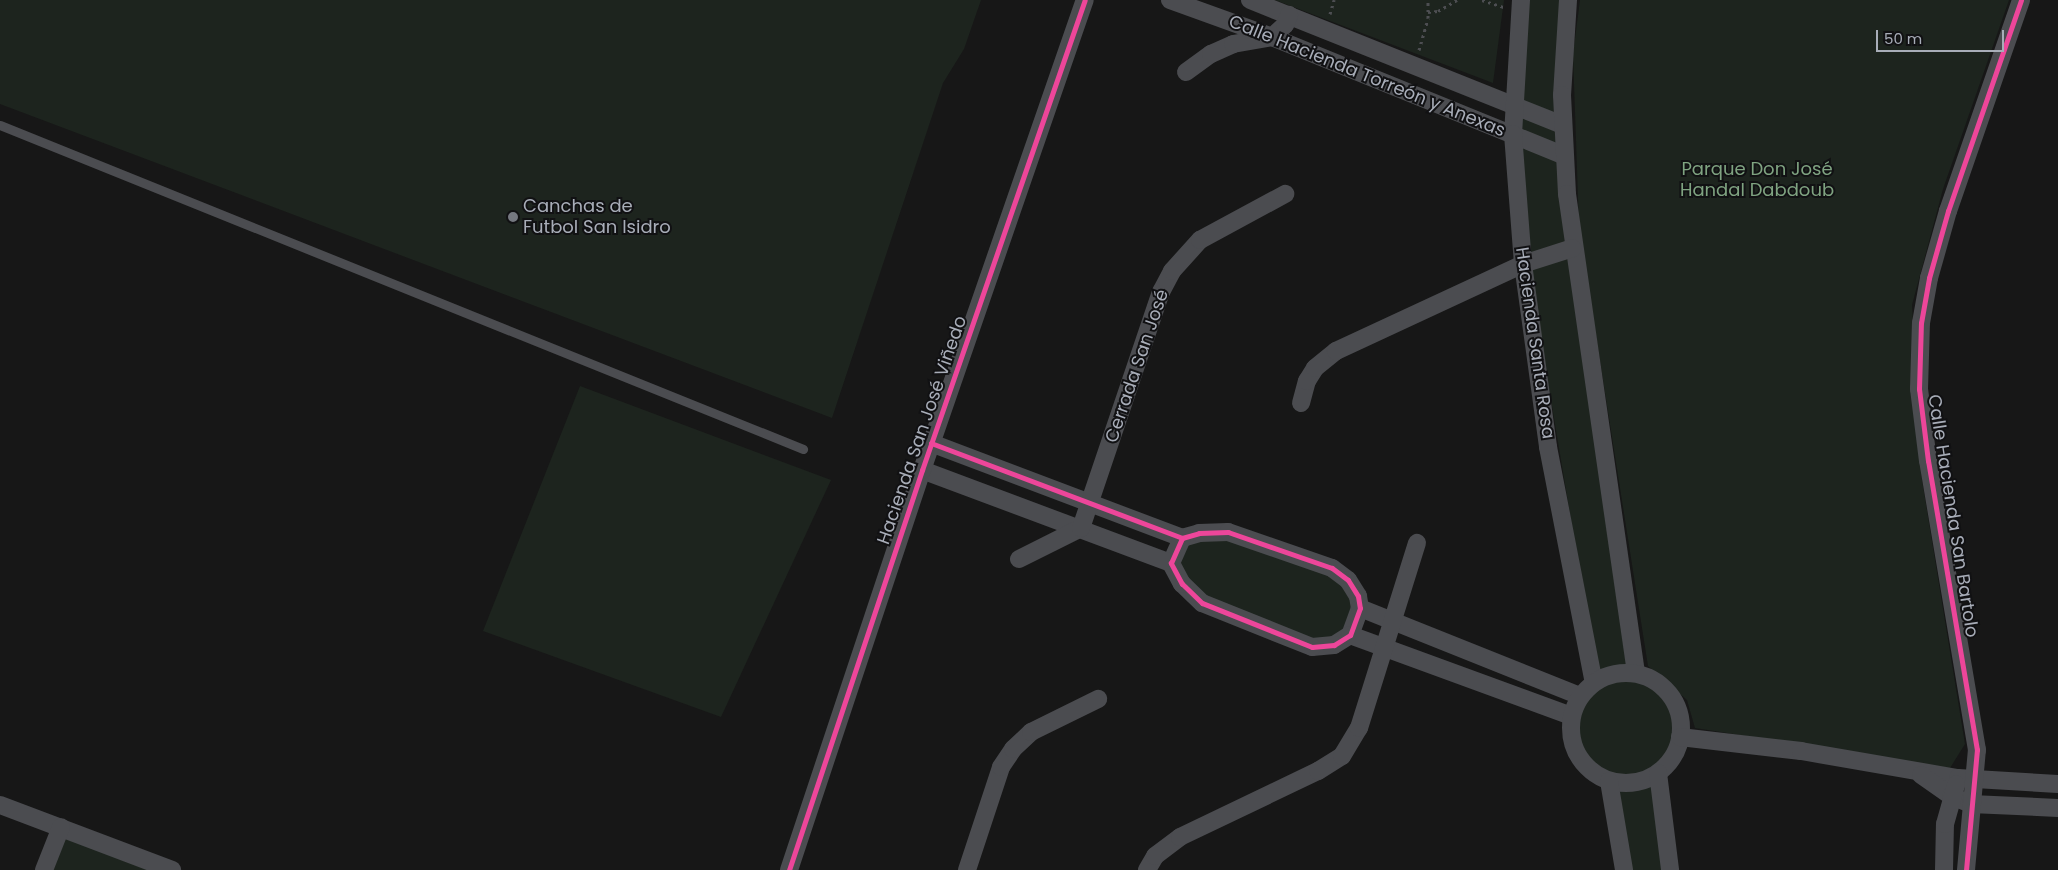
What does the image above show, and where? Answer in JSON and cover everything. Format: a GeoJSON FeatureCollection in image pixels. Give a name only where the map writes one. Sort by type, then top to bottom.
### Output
{"type":"FeatureCollection","features":[{"type":"Feature","properties":{"kind":"street","name":"Hacienda San José Viñedo"},"geometry":{"type":"LineString","coordinates":[[789,870],[931,443],[1085,0]]}},
{"type":"Feature","properties":{"kind":"street","name":"Calle Hacienda Torreón y Anexas"},"geometry":{"type":"LineString","coordinates":[[1170,0],[1272,37],[1563,155]]}},
{"type":"Feature","properties":{"kind":"street","name":"Calle Hacienda Torreón y Anexas"},"geometry":{"type":"LineString","coordinates":[[1250,0],[1563,124]]}},
{"type":"Feature","properties":{"kind":"street"},"geometry":{"type":"LineString","coordinates":[[1568,0],[1563,155],[1573,248],[1636,674]]}},
{"type":"Feature","properties":{"kind":"street","name":"Calle Hacienda San Bartolo"},"geometry":{"type":"LineString","coordinates":[[1966,778],[1976,750],[1928,460],[1919,389],[1922,323],[1929,278],[1948,211],[2021,0]]}},
{"type":"Feature","properties":{"kind":"street","name":"Hacienda Santa Rosa"},"geometry":{"type":"LineString","coordinates":[[1520,4],[1513,104],[1513,134],[1523,264],[1548,447],[1594,683]]}},
{"type":"Feature","properties":{"kind":"street"},"geometry":{"type":"LineString","coordinates":[[1186,72],[1211,54],[1233,44],[1272,37],[1285,25],[1289,15]]}},
{"type":"Feature","properties":{"kind":"street","name":"Cerrada San José"},"geometry":{"type":"LineString","coordinates":[[1081,528],[1161,292],[1172,270],[1200,240],[1285,194]]}},
{"type":"Feature","properties":{"kind":"street"},"geometry":{"type":"LineString","coordinates":[[1301,402],[1307,381],[1325,357],[1523,264],[1573,248]]}},
{"type":"Feature","properties":{"kind":"street"},"geometry":{"type":"LineString","coordinates":[[922,470],[1171,563],[1191,594],[1220,613],[1312,647],[1334,645],[1350,635],[1360,608],[1348,580],[1332,568],[1228,532],[1198,533],[1182,538],[931,443]]}},
{"type":"Feature","properties":{"kind":"street"},"geometry":{"type":"LineString","coordinates":[[1019,559],[1081,528]]}},
{"type":"Feature","properties":{"kind":"street"},"geometry":{"type":"LineString","coordinates":[[1171,563],[1182,538]]}},
{"type":"Feature","properties":{"kind":"street"},"geometry":{"type":"LineString","coordinates":[[1147,870],[1155,856],[1180,837],[1318,771],[1342,756],[1359,728],[1394,622],[1417,543]]}},
{"type":"Feature","properties":{"kind":"street"},"geometry":{"type":"LineString","coordinates":[[1360,608],[1580,696]]}},
{"type":"Feature","properties":{"kind":"street"},"geometry":{"type":"LineString","coordinates":[[1350,635],[1572,716]]}},
{"type":"Feature","properties":{"kind":"street"},"geometry":{"type":"LineString","coordinates":[[1614,674],[1636,674],[1650,678],[1671,696],[1679,716],[1680,737],[1676,751],[1658,773],[1643,781],[1626,784],[1609,781],[1586,767],[1572,743],[1572,716],[1580,696],[1594,683],[1614,674]]}},
{"type":"Feature","properties":{"kind":"street"},"geometry":{"type":"LineString","coordinates":[[967,870],[1001,767],[1013,749],[1030,732],[1098,699]]}},
{"type":"Feature","properties":{"kind":"street"},"geometry":{"type":"LineString","coordinates":[[1680,737],[1801,751],[1916,772],[1966,778],[2058,784]]}},
{"type":"Feature","properties":{"kind":"street"},"geometry":{"type":"LineString","coordinates":[[1916,772],[1951,796],[1971,804],[2058,808]]}},
{"type":"Feature","properties":{"kind":"street"},"geometry":{"type":"LineString","coordinates":[[1658,773],[1670,870]]}},
{"type":"Feature","properties":{"kind":"street"},"geometry":{"type":"LineString","coordinates":[[1944,870],[1944,824],[1951,796],[1966,778]]}},
{"type":"Feature","properties":{"kind":"street"},"geometry":{"type":"LineString","coordinates":[[1966,778],[1971,804],[1966,870]]}},
{"type":"Feature","properties":{"kind":"street"},"geometry":{"type":"LineString","coordinates":[[1609,781],[1624,870]]}},
{"type":"Feature","properties":{"kind":"street"},"geometry":{"type":"LineString","coordinates":[[0,805],[172,870]]}},
{"type":"Feature","properties":{"kind":"street"},"geometry":{"type":"LineString","coordinates":[[44,870],[61,827]]}},
{"type":"Feature","properties":{"kind":"lane"},"geometry":{"type":"LineString","coordinates":[[0,125],[803,449]]}},
{"type":"Feature","properties":{"kind":"path"},"geometry":{"type":"LineString","coordinates":[[1414,65],[1428,12],[1428,0]]}},
{"type":"Feature","properties":{"kind":"path"},"geometry":{"type":"LineString","coordinates":[[1428,12],[1438,11],[1457,0]]}},
{"type":"Feature","properties":{"kind":"path"},"geometry":{"type":"LineString","coordinates":[[1482,0],[1495,6],[1520,4]]}},
{"type":"Feature","properties":{"kind":"green space","name":"Canchas de Futbol San Isidro"},"geometry":{"type":"Polygon","coordinates":[[[0,0],[981,0],[964,49],[943,83],[832,418],[0,104],[0,0]]]}},
{"type":"Feature","properties":{"kind":"green space"},"geometry":{"type":"Polygon","coordinates":[[[1275,0],[1504,0],[1493,83],[1275,0]]]}},
{"type":"Feature","properties":{"kind":"green space"},"geometry":{"type":"Polygon","coordinates":[[[1525,0],[1564,0],[1558,115],[1632,669],[1606,670],[1597,676],[1529,268],[1520,146],[1525,0]]]}},
{"type":"Feature","properties":{"kind":"green space","name":"Parque Don José Handal Dabdoub"},"geometry":{"type":"Polygon","coordinates":[[[1580,0],[2009,0],[1943,189],[1912,305],[1922,480],[1965,744],[1950,768],[1695,728],[1687,700],[1648,666],[1579,227],[1573,54],[1580,0]]]}},
{"type":"Feature","properties":{"kind":"green space"},"geometry":{"type":"Polygon","coordinates":[[[580,386],[831,480],[721,717],[483,631],[580,386]]]}},
{"type":"Feature","properties":{"kind":"green space"},"geometry":{"type":"Polygon","coordinates":[[[1228,535],[1331,570],[1355,606],[1345,632],[1316,644],[1201,598],[1177,564],[1183,547],[1198,537],[1228,535]]]}},
{"type":"Feature","properties":{"kind":"green space"},"geometry":{"type":"Polygon","coordinates":[[[1627,679],[1646,682],[1662,693],[1673,709],[1676,728],[1673,747],[1662,763],[1646,774],[1627,777],[1608,774],[1592,763],[1581,747],[1578,728],[1581,709],[1592,693],[1608,682],[1627,679]]]}},
{"type":"Feature","properties":{"kind":"green space"},"geometry":{"type":"Polygon","coordinates":[[[1655,779],[1665,870],[1628,870],[1614,787],[1636,788],[1655,779]]]}},
{"type":"Feature","properties":{"kind":"green space"},"geometry":{"type":"Polygon","coordinates":[[[66,836],[157,870],[53,870],[66,836]]]}},
{"type":"Feature","properties":{"kind":"cycle path"},"geometry":{"type":"LineString","coordinates":[[789,870],[922,470],[1085,0]]}},
{"type":"Feature","properties":{"kind":"cycle path"},"geometry":{"type":"LineString","coordinates":[[1966,870],[1977,750],[1928,461],[1919,389],[1921,323],[1929,278],[1948,211],[2021,0]]}},
{"type":"Feature","properties":{"kind":"cycle path"},"geometry":{"type":"LineString","coordinates":[[931,443],[1182,538],[1199,533],[1228,532],[1332,568],[1348,580],[1358,596],[1360,608],[1350,635],[1334,645],[1312,647],[1202,603],[1182,584],[1171,563],[1182,538]]}},
{"type":"Feature","properties":{"kind":"place","name":"Canchas de Futbol San Isidro"},"geometry":{"type":"Point","coordinates":[513,217]}}]}
